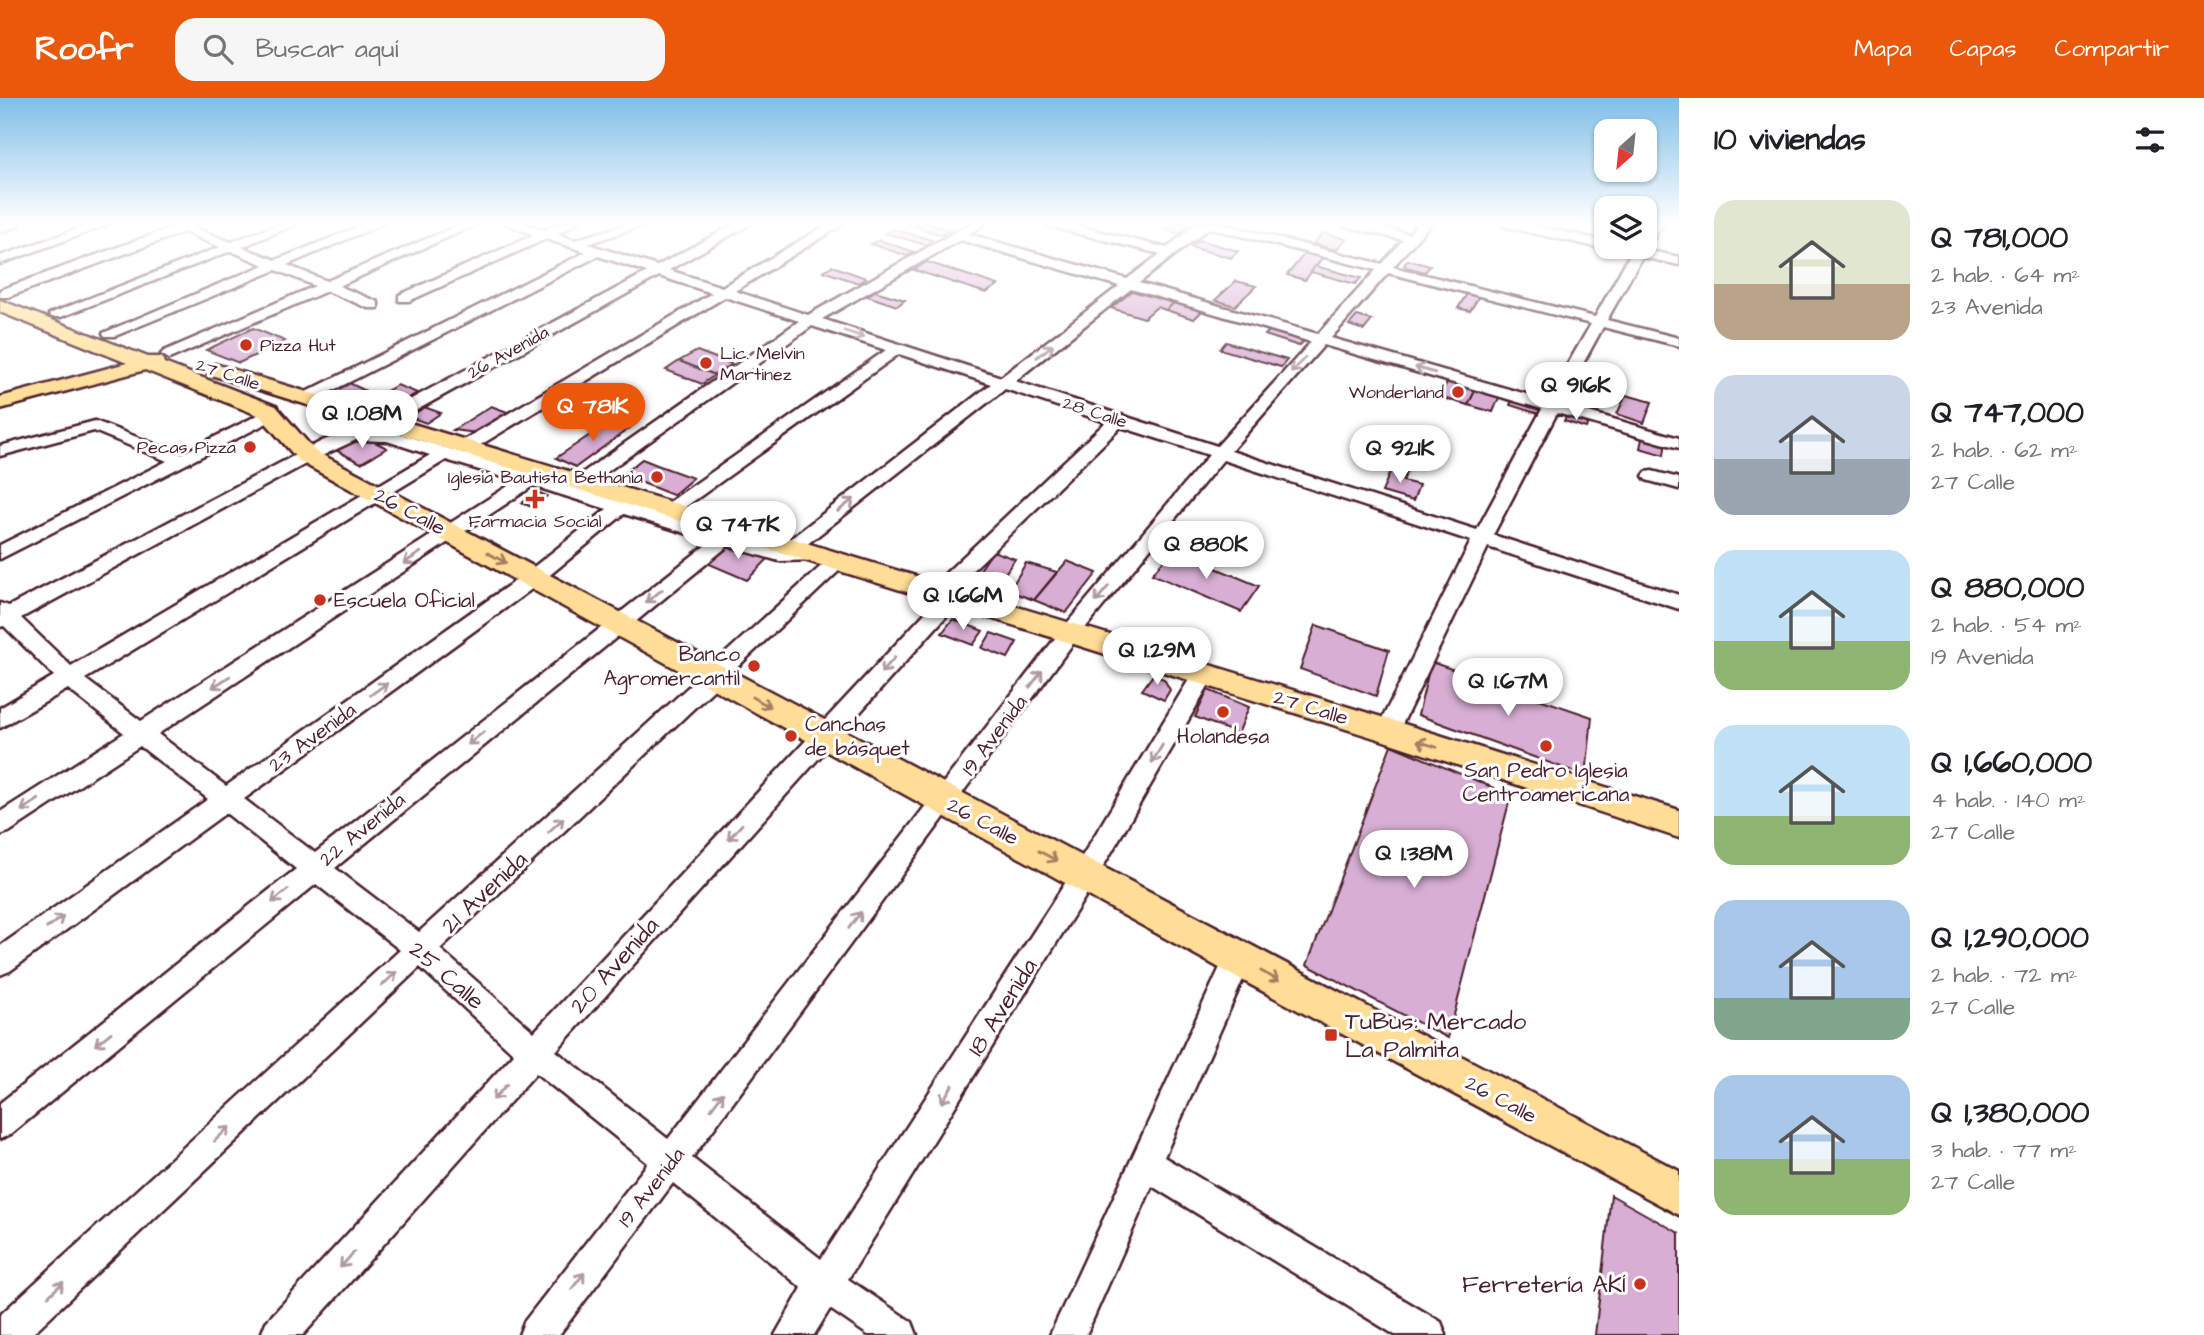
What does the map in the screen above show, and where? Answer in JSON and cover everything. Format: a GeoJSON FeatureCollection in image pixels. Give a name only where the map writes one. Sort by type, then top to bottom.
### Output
{"type":"FeatureCollection","features":[{"type":"Feature","properties":{"kind":"main road","name":"27 Calle"},"geometry":{"type":"LineString","coordinates":[[1,297],[56,314],[109,340]]}},
{"type":"Feature","properties":{"kind":"main road","name":"27 Calle"},"geometry":{"type":"LineString","coordinates":[[1,297],[159,359],[268,411],[300,448]]}},
{"type":"Feature","properties":{"kind":"main road"},"geometry":{"type":"LineString","coordinates":[[0,390],[69,371],[109,340]]}},
{"type":"Feature","properties":{"kind":"main road","name":"27 Calle"},"geometry":{"type":"LineString","coordinates":[[159,359],[466,446],[1388,731],[1679,824]]}},
{"type":"Feature","properties":{"kind":"main road"},"geometry":{"type":"LineString","coordinates":[[0,403],[159,359]]}},
{"type":"Feature","properties":{"kind":"main road","name":"26 Calle"},"geometry":{"type":"LineString","coordinates":[[300,448],[379,495],[715,677],[1679,1194]]}},
{"type":"Feature","properties":{"kind":"street"},"geometry":{"type":"LineString","coordinates":[[1,297],[42,281]]}},
{"type":"Feature","properties":{"kind":"street"},"geometry":{"type":"LineString","coordinates":[[56,314],[142,281]]}},
{"type":"Feature","properties":{"kind":"street"},"geometry":{"type":"LineString","coordinates":[[109,340],[240,281]]}},
{"type":"Feature","properties":{"kind":"street"},"geometry":{"type":"LineString","coordinates":[[318,281],[373,305]]}},
{"type":"Feature","properties":{"kind":"street"},"geometry":{"type":"LineString","coordinates":[[159,359],[338,281]]}},
{"type":"Feature","properties":{"kind":"street"},"geometry":{"type":"LineString","coordinates":[[404,298],[442,281]]}},
{"type":"Feature","properties":{"kind":"street"},"geometry":{"type":"LineString","coordinates":[[304,399],[538,281]]}},
{"type":"Feature","properties":{"kind":"street","name":"26 Avenida"},"geometry":{"type":"LineString","coordinates":[[382,422],[637,281]]}},
{"type":"Feature","properties":{"kind":"street","name":"28 Calle"},"geometry":{"type":"LineString","coordinates":[[690,281],[1679,602]]}},
{"type":"Feature","properties":{"kind":"street"},"geometry":{"type":"LineString","coordinates":[[466,446],[740,281]]}},
{"type":"Feature","properties":{"kind":"street"},"geometry":{"type":"LineString","coordinates":[[581,482],[810,320],[878,281]]}},
{"type":"Feature","properties":{"kind":"street"},"geometry":{"type":"LineString","coordinates":[[1115,281],[1679,443]]}},
{"type":"Feature","properties":{"kind":"street"},"geometry":{"type":"LineString","coordinates":[[792,547],[1135,281]]}},
{"type":"Feature","properties":{"kind":"street","name":"19 Avenida"},"geometry":{"type":"LineString","coordinates":[[537,1335],[672,1161],[1070,633],[1220,453],[1373,281]]}},
{"type":"Feature","properties":{"kind":"street"},"geometry":{"type":"LineString","coordinates":[[1435,281],[1679,342]]}},
{"type":"Feature","properties":{"kind":"street"},"geometry":{"type":"LineString","coordinates":[[1388,731],[1482,538],[1622,281]]}},
{"type":"Feature","properties":{"kind":"street"},"geometry":{"type":"LineString","coordinates":[[671,509],[898,348]]}},
{"type":"Feature","properties":{"kind":"street"},"geometry":{"type":"LineString","coordinates":[[5,545],[182,461],[265,418],[268,411]]}},
{"type":"Feature","properties":{"kind":"street","name":"20 Avenida"},"geometry":{"type":"LineString","coordinates":[[279,1335],[823,735],[944,595],[1118,419]]}},
{"type":"Feature","properties":{"kind":"street"},"geometry":{"type":"LineString","coordinates":[[0,451],[95,426],[182,461]]}},
{"type":"Feature","properties":{"kind":"street"},"geometry":{"type":"LineString","coordinates":[[225,438],[262,430],[300,448]]}},
{"type":"Feature","properties":{"kind":"street","name":"27 Calle"},"geometry":{"type":"LineString","coordinates":[[300,448],[351,433],[381,435],[779,555],[829,559]]}},
{"type":"Feature","properties":{"kind":"street"},"geometry":{"type":"LineString","coordinates":[[2,615],[300,448]]}},
{"type":"Feature","properties":{"kind":"street"},"geometry":{"type":"LineString","coordinates":[[0,719],[379,495],[443,454]]}},
{"type":"Feature","properties":{"kind":"street"},"geometry":{"type":"LineString","coordinates":[[1653,476],[1679,484]]}},
{"type":"Feature","properties":{"kind":"street"},"geometry":{"type":"LineString","coordinates":[[0,825],[530,480]]}},
{"type":"Feature","properties":{"kind":"street","name":"23 Avenida"},"geometry":{"type":"LineString","coordinates":[[0,962],[533,578],[621,507]]}},
{"type":"Feature","properties":{"kind":"street","name":"22 Avenida"},"geometry":{"type":"LineString","coordinates":[[0,1123],[726,538]]}},
{"type":"Feature","properties":{"kind":"street","name":"21 Avenida"},"geometry":{"type":"LineString","coordinates":[[5,1335],[715,677],[829,559]]}},
{"type":"Feature","properties":{"kind":"street","name":"25 Calle"},"geometry":{"type":"LineString","coordinates":[[2,615],[69,678],[143,732],[421,950],[535,1053],[826,1285],[899,1335]]}},
{"type":"Feature","properties":{"kind":"street","name":"18 Avenida"},"geometry":{"type":"LineString","coordinates":[[793,1335],[1084,876],[1204,674]]}},
{"type":"Feature","properties":{"kind":"street"},"geometry":{"type":"LineString","coordinates":[[1068,1335],[1238,959]]}},
{"type":"Feature","properties":{"kind":"street"},"geometry":{"type":"LineString","coordinates":[[1145,1164],[1428,1335]]}},
{"type":"Feature","properties":{"kind":"building"},"geometry":{"type":"Polygon","coordinates":[[[948,281],[985,281],[998,285],[986,293],[948,281]]]}},
{"type":"Feature","properties":{"kind":"building"},"geometry":{"type":"Polygon","coordinates":[[[1236,281],[1256,286],[1235,306],[1215,300],[1236,281]]]}},
{"type":"Feature","properties":{"kind":"building"},"geometry":{"type":"Polygon","coordinates":[[[1135,289],[1176,301],[1166,310],[1157,307],[1144,318],[1111,308],[1135,289]]]}},
{"type":"Feature","properties":{"kind":"building"},"geometry":{"type":"Polygon","coordinates":[[[875,291],[905,300],[897,306],[867,296],[875,291]]]}},
{"type":"Feature","properties":{"kind":"building"},"geometry":{"type":"Polygon","coordinates":[[[1468,292],[1480,295],[1470,311],[1458,308],[1468,292]]]}},
{"type":"Feature","properties":{"kind":"building"},"geometry":{"type":"Polygon","coordinates":[[[1176,301],[1204,309],[1194,319],[1166,310],[1176,301]]]}},
{"type":"Feature","properties":{"kind":"building"},"geometry":{"type":"Polygon","coordinates":[[[1357,316],[1372,320],[1364,330],[1349,325],[1357,316]]]}},
{"type":"Feature","properties":{"kind":"building"},"geometry":{"type":"Polygon","coordinates":[[[1274,326],[1306,339],[1299,346],[1265,335],[1274,326]]]}},
{"type":"Feature","properties":{"kind":"building","name":"Pizza Hut"},"geometry":{"type":"Polygon","coordinates":[[[253,328],[285,341],[239,363],[206,350],[253,328]]]}},
{"type":"Feature","properties":{"kind":"building"},"geometry":{"type":"Polygon","coordinates":[[[1226,342],[1287,360],[1281,367],[1220,349],[1226,342]]]}},
{"type":"Feature","properties":{"kind":"building","name":"Lic. Melvin Martinez"},"geometry":{"type":"Polygon","coordinates":[[[697,351],[732,364],[715,375],[679,361],[697,351]]]}},
{"type":"Feature","properties":{"kind":"building"},"geometry":{"type":"Polygon","coordinates":[[[679,361],[715,375],[702,384],[666,370],[679,361]]]}},
{"type":"Feature","properties":{"kind":"building","name":"Wonderland"},"geometry":{"type":"Polygon","coordinates":[[[1449,379],[1477,387],[1468,405],[1439,397],[1449,379]]]}},
{"type":"Feature","properties":{"kind":"building"},"geometry":{"type":"Polygon","coordinates":[[[349,383],[364,390],[339,403],[323,396],[349,383]]]}},
{"type":"Feature","properties":{"kind":"building"},"geometry":{"type":"Polygon","coordinates":[[[397,385],[417,393],[384,412],[364,404],[397,385]]]}},
{"type":"Feature","properties":{"kind":"building"},"geometry":{"type":"Polygon","coordinates":[[[1477,387],[1501,393],[1493,412],[1468,405],[1477,387]]]}},
{"type":"Feature","properties":{"kind":"building"},"geometry":{"type":"Polygon","coordinates":[[[1626,395],[1652,402],[1644,423],[1617,414],[1626,395]]]}},
{"type":"Feature","properties":{"kind":"building"},"geometry":{"type":"Polygon","coordinates":[[[1514,397],[1542,407],[1539,414],[1510,405],[1514,397]]]}},
{"type":"Feature","properties":{"kind":"building"},"geometry":{"type":"Polygon","coordinates":[[[491,406],[510,413],[477,433],[453,430],[491,406]]]}},
{"type":"Feature","properties":{"kind":"building"},"geometry":{"type":"Polygon","coordinates":[[[424,407],[441,413],[426,423],[410,417],[424,407]]]}},
{"type":"Feature","properties":{"kind":"building"},"geometry":{"type":"Polygon","coordinates":[[[1566,417],[1588,423],[1586,428],[1564,421],[1566,417]]]}},
{"type":"Feature","properties":{"kind":"building"},"geometry":{"type":"Polygon","coordinates":[[[612,420],[631,427],[576,467],[556,458],[612,420]]]}},
{"type":"Feature","properties":{"kind":"building"},"geometry":{"type":"Polygon","coordinates":[[[1643,434],[1666,441],[1664,455],[1640,448],[1643,434]]]}},
{"type":"Feature","properties":{"kind":"building"},"geometry":{"type":"Polygon","coordinates":[[[369,439],[387,448],[361,463],[337,451],[355,441],[369,439]]]}},
{"type":"Feature","properties":{"kind":"building","name":"Iglesia Bautista Bethania"},"geometry":{"type":"Polygon","coordinates":[[[642,459],[693,478],[673,495],[622,475],[642,459]]]}},
{"type":"Feature","properties":{"kind":"building"},"geometry":{"type":"Polygon","coordinates":[[[1392,467],[1407,471],[1403,481],[1419,485],[1413,501],[1382,492],[1392,467]]]}},
{"type":"Feature","properties":{"kind":"building","name":"Farmacia Social"},"geometry":{"type":"Polygon","coordinates":[[[537,492],[547,496],[532,507],[522,503],[537,492]]]}},
{"type":"Feature","properties":{"kind":"building"},"geometry":{"type":"Polygon","coordinates":[[[738,546],[769,558],[747,580],[707,563],[723,548],[738,546]]]}},
{"type":"Feature","properties":{"kind":"building"},"geometry":{"type":"Polygon","coordinates":[[[1172,550],[1259,586],[1241,612],[1152,574],[1172,550]]]}},
{"type":"Feature","properties":{"kind":"building"},"geometry":{"type":"Polygon","coordinates":[[[993,551],[1015,559],[997,585],[975,577],[993,551]]]}},
{"type":"Feature","properties":{"kind":"building"},"geometry":{"type":"Polygon","coordinates":[[[1067,561],[1097,573],[1066,613],[1034,600],[1067,561]]]}},
{"type":"Feature","properties":{"kind":"building"},"geometry":{"type":"Polygon","coordinates":[[[1026,563],[1057,572],[1034,600],[1009,591],[1026,563]]]}},
{"type":"Feature","properties":{"kind":"building"},"geometry":{"type":"Polygon","coordinates":[[[953,619],[983,631],[973,645],[942,633],[953,619]]]}},
{"type":"Feature","properties":{"kind":"building"},"geometry":{"type":"Polygon","coordinates":[[[1316,625],[1389,650],[1376,696],[1300,669],[1316,625]]]}},
{"type":"Feature","properties":{"kind":"building"},"geometry":{"type":"Polygon","coordinates":[[[991,633],[1017,642],[1008,658],[982,648],[991,633]]]}},
{"type":"Feature","properties":{"kind":"building","name":"San Pedro Iglesia Centroamericana"},"geometry":{"type":"Polygon","coordinates":[[[1431,662],[1592,717],[1586,776],[1418,715],[1431,662]]]}},
{"type":"Feature","properties":{"kind":"building"},"geometry":{"type":"Polygon","coordinates":[[[1153,675],[1164,679],[1170,690],[1164,700],[1142,690],[1153,675]]]}},
{"type":"Feature","properties":{"kind":"building","name":"Holandesa"},"geometry":{"type":"Polygon","coordinates":[[[1208,690],[1249,707],[1238,734],[1195,717],[1208,690]]]}},
{"type":"Feature","properties":{"kind":"building"},"geometry":{"type":"Polygon","coordinates":[[[1391,745],[1511,795],[1448,1038],[1307,965],[1391,745]]]}},
{"type":"Feature","properties":{"kind":"building","name":"Ferretería AKÍ"},"geometry":{"type":"Polygon","coordinates":[[[1611,1195],[1679,1233],[1679,1335],[1595,1335],[1611,1195]]]}},
{"type":"Feature","properties":{"kind":"place","name":"Pizza Hut"},"geometry":{"type":"Point","coordinates":[246,345]}},
{"type":"Feature","properties":{"kind":"place","name":"Lic. Melvin Martinez"},"geometry":{"type":"Point","coordinates":[706,363]}},
{"type":"Feature","properties":{"kind":"place","name":"Wonderland"},"geometry":{"type":"Point","coordinates":[1458,392]}},
{"type":"Feature","properties":{"kind":"place","name":"Pecas Pizza"},"geometry":{"type":"Point","coordinates":[250,447]}},
{"type":"Feature","properties":{"kind":"place","name":"Iglesia Bautista Bethania"},"geometry":{"type":"Point","coordinates":[657,477]}},
{"type":"Feature","properties":{"kind":"place","name":"Farmacia Social"},"geometry":{"type":"Point","coordinates":[535,499]}},
{"type":"Feature","properties":{"kind":"place","name":"Escuela Oficial"},"geometry":{"type":"Point","coordinates":[320,600]}},
{"type":"Feature","properties":{"kind":"place","name":"Banco Agromercantil"},"geometry":{"type":"Point","coordinates":[754,666]}},
{"type":"Feature","properties":{"kind":"place","name":"Holandesa"},"geometry":{"type":"Point","coordinates":[1223,712]}},
{"type":"Feature","properties":{"kind":"place","name":"Canchas de básquet"},"geometry":{"type":"Point","coordinates":[791,736]}},
{"type":"Feature","properties":{"kind":"place","name":"San Pedro Iglesia Centroamericana"},"geometry":{"type":"Point","coordinates":[1546,746]}},
{"type":"Feature","properties":{"kind":"place","name":"TuBus: Mercado La Palmita"},"geometry":{"type":"Point","coordinates":[1331,1035]}},
{"type":"Feature","properties":{"kind":"place","name":"Ferretería AKÍ"},"geometry":{"type":"Point","coordinates":[1640,1284]}}]}
